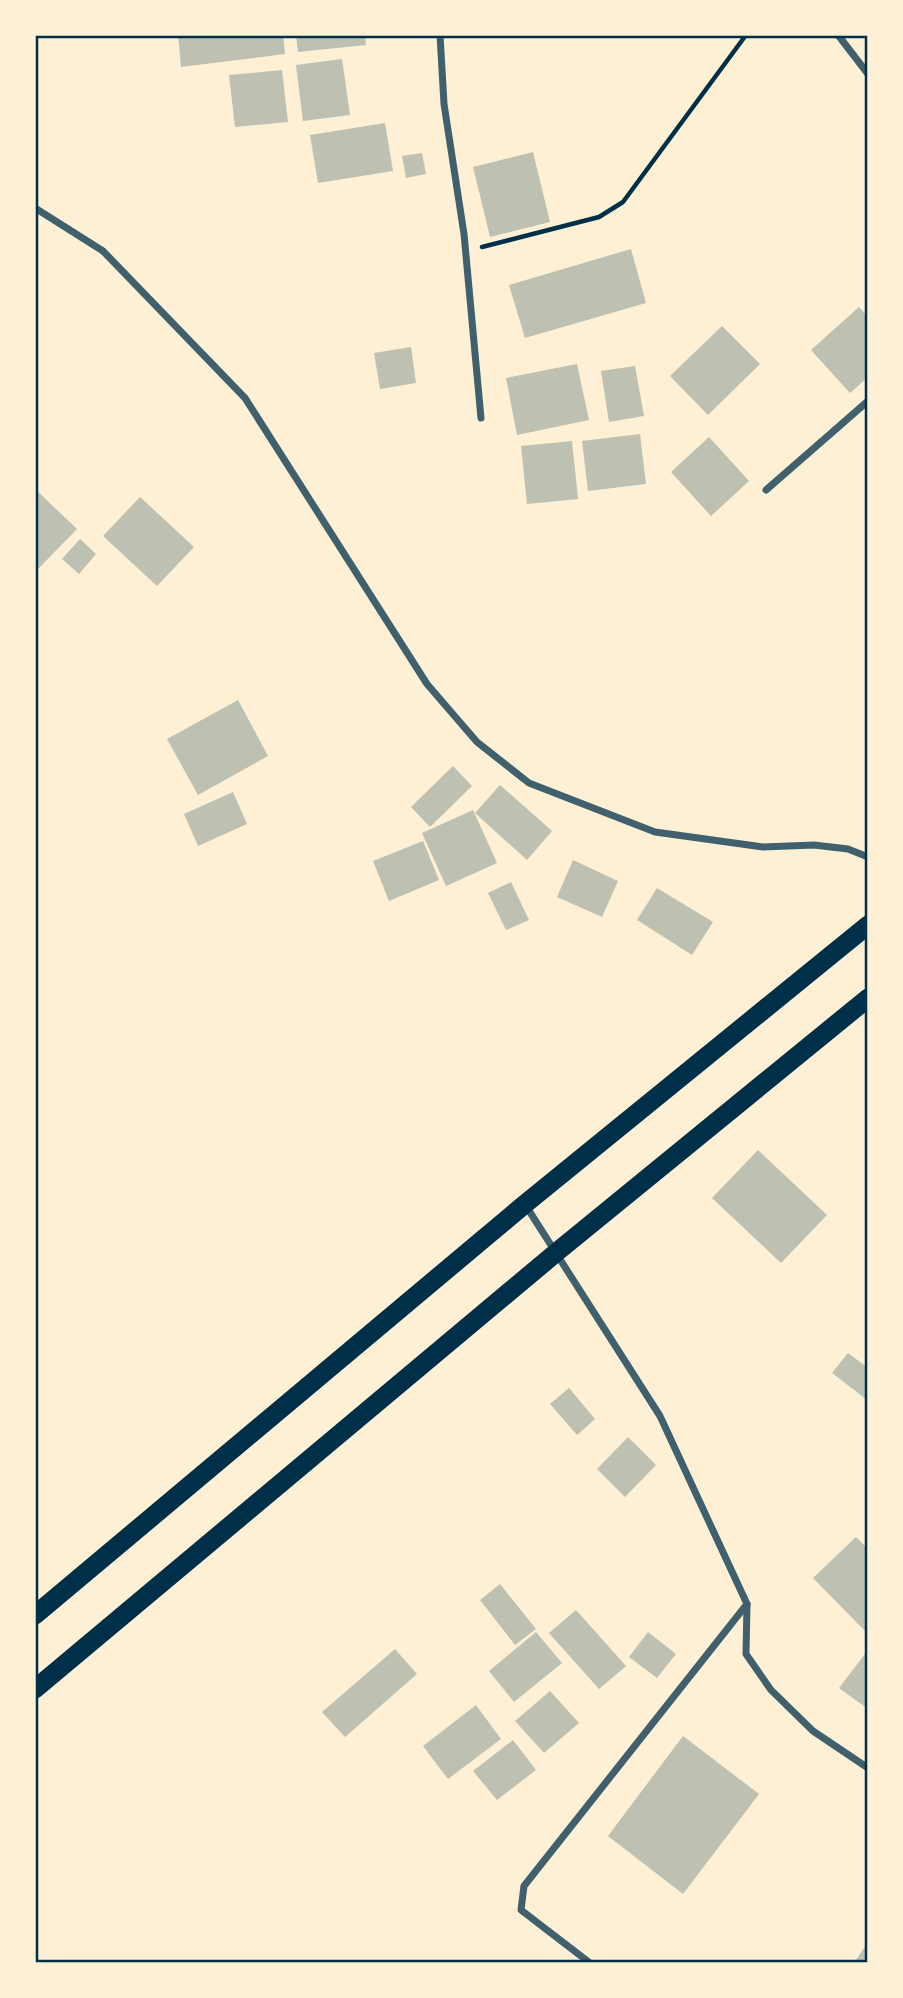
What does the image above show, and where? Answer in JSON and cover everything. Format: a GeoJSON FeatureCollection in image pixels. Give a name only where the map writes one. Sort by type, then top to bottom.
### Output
{"type":"FeatureCollection","features":[{"type":"Feature","properties":{"kind":"highway"},"geometry":{"type":"LineString","coordinates":[[35,1615],[525,1204],[868,925]]}},
{"type":"Feature","properties":{"kind":"highway"},"geometry":{"type":"LineString","coordinates":[[35,1689],[558,1251],[868,998]]}},
{"type":"Feature","properties":{"kind":"street"},"geometry":{"type":"LineString","coordinates":[[440,35],[444,104],[466,251],[481,418]]}},
{"type":"Feature","properties":{"kind":"street"},"geometry":{"type":"LineString","coordinates":[[838,35],[866,68]]}},
{"type":"Feature","properties":{"kind":"street"},"geometry":{"type":"LineString","coordinates":[[35,208],[103,251],[245,398],[427,684],[477,742],[529,783],[655,832],[762,847],[814,845],[848,849],[868,857]]}},
{"type":"Feature","properties":{"kind":"street"},"geometry":{"type":"LineString","coordinates":[[765,490],[868,401]]}},
{"type":"Feature","properties":{"kind":"street"},"geometry":{"type":"LineString","coordinates":[[525,1204],[558,1251],[660,1416],[747,1604],[746,1654],[771,1690],[813,1731],[868,1768]]}},
{"type":"Feature","properties":{"kind":"street"},"geometry":{"type":"LineString","coordinates":[[590,1963],[521,1910],[524,1886],[747,1604]]}},
{"type":"Feature","properties":{"kind":"path"},"geometry":{"type":"LineString","coordinates":[[466,251],[599,217],[623,202],[746,35]]}},
{"type":"Feature","properties":{"kind":"building"},"geometry":{"type":"Polygon","coordinates":[[[178,35],[283,35],[285,54],[181,67],[178,35]]]}},
{"type":"Feature","properties":{"kind":"building"},"geometry":{"type":"Polygon","coordinates":[[[296,35],[365,35],[366,45],[298,52],[296,35]]]}},
{"type":"Feature","properties":{"kind":"building"},"geometry":{"type":"Polygon","coordinates":[[[342,59],[350,115],[303,121],[296,65],[342,59]]]}},
{"type":"Feature","properties":{"kind":"building"},"geometry":{"type":"Polygon","coordinates":[[[282,70],[288,122],[235,127],[229,75],[282,70]]]}},
{"type":"Feature","properties":{"kind":"building"},"geometry":{"type":"Polygon","coordinates":[[[385,123],[393,171],[318,183],[310,135],[385,123]]]}},
{"type":"Feature","properties":{"kind":"building"},"geometry":{"type":"Polygon","coordinates":[[[533,152],[550,222],[490,237],[473,167],[533,152]]]}},
{"type":"Feature","properties":{"kind":"building"},"geometry":{"type":"Polygon","coordinates":[[[422,153],[426,174],[406,178],[402,156],[422,153]]]}},
{"type":"Feature","properties":{"kind":"building"},"geometry":{"type":"Polygon","coordinates":[[[631,249],[646,303],[525,338],[509,285],[631,249]]]}},
{"type":"Feature","properties":{"kind":"building"},"geometry":{"type":"Polygon","coordinates":[[[859,307],[868,317],[868,377],[850,393],[811,350],[859,307]]]}},
{"type":"Feature","properties":{"kind":"building"},"geometry":{"type":"Polygon","coordinates":[[[722,326],[760,364],[708,415],[670,376],[722,326]]]}},
{"type":"Feature","properties":{"kind":"building"},"geometry":{"type":"Polygon","coordinates":[[[411,347],[416,383],[380,389],[374,353],[411,347]]]}},
{"type":"Feature","properties":{"kind":"building"},"geometry":{"type":"Polygon","coordinates":[[[577,364],[589,420],[517,435],[506,378],[577,364]]]}},
{"type":"Feature","properties":{"kind":"building"},"geometry":{"type":"Polygon","coordinates":[[[635,366],[644,416],[609,422],[601,371],[635,366]]]}},
{"type":"Feature","properties":{"kind":"building"},"geometry":{"type":"Polygon","coordinates":[[[640,434],[646,484],[588,491],[582,441],[640,434]]]}},
{"type":"Feature","properties":{"kind":"building"},"geometry":{"type":"Polygon","coordinates":[[[709,437],[749,481],[711,516],[671,472],[709,437]]]}},
{"type":"Feature","properties":{"kind":"building"},"geometry":{"type":"Polygon","coordinates":[[[572,441],[578,499],[527,504],[521,446],[572,441]]]}},
{"type":"Feature","properties":{"kind":"building"},"geometry":{"type":"Polygon","coordinates":[[[35,489],[77,529],[38,569],[35,567],[35,489]]]}},
{"type":"Feature","properties":{"kind":"building"},"geometry":{"type":"Polygon","coordinates":[[[140,497],[194,547],[157,586],[103,536],[140,497]]]}},
{"type":"Feature","properties":{"kind":"building"},"geometry":{"type":"Polygon","coordinates":[[[80,539],[96,554],[79,574],[62,559],[80,539]]]}},
{"type":"Feature","properties":{"kind":"building"},"geometry":{"type":"Polygon","coordinates":[[[238,700],[268,756],[198,795],[167,739],[238,700]]]}},
{"type":"Feature","properties":{"kind":"building"},"geometry":{"type":"Polygon","coordinates":[[[453,766],[472,786],[430,827],[411,807],[453,766]]]}},
{"type":"Feature","properties":{"kind":"building"},"geometry":{"type":"Polygon","coordinates":[[[500,785],[552,831],[527,860],[475,813],[500,785]]]}},
{"type":"Feature","properties":{"kind":"building"},"geometry":{"type":"Polygon","coordinates":[[[233,792],[247,824],[198,846],[184,814],[233,792]]]}},
{"type":"Feature","properties":{"kind":"building"},"geometry":{"type":"Polygon","coordinates":[[[473,810],[497,863],[446,886],[422,833],[473,810]]]}},
{"type":"Feature","properties":{"kind":"building"},"geometry":{"type":"Polygon","coordinates":[[[423,841],[439,880],[389,901],[373,861],[423,841]]]}},
{"type":"Feature","properties":{"kind":"building"},"geometry":{"type":"Polygon","coordinates":[[[573,860],[618,881],[602,917],[557,897],[573,860]]]}},
{"type":"Feature","properties":{"kind":"building"},"geometry":{"type":"Polygon","coordinates":[[[511,882],[529,920],[506,930],[488,893],[511,882]]]}},
{"type":"Feature","properties":{"kind":"building"},"geometry":{"type":"Polygon","coordinates":[[[657,888],[713,922],[692,955],[637,920],[657,888]]]}},
{"type":"Feature","properties":{"kind":"building"},"geometry":{"type":"Polygon","coordinates":[[[758,1150],[827,1215],[781,1263],[712,1198],[758,1150]]]}},
{"type":"Feature","properties":{"kind":"building"},"geometry":{"type":"Polygon","coordinates":[[[848,1353],[868,1368],[867,1400],[832,1373],[848,1353]]]}},
{"type":"Feature","properties":{"kind":"building"},"geometry":{"type":"Polygon","coordinates":[[[569,1388],[595,1419],[577,1435],[550,1404],[569,1388]]]}},
{"type":"Feature","properties":{"kind":"building"},"geometry":{"type":"Polygon","coordinates":[[[628,1437],[656,1465],[625,1497],[597,1469],[628,1437]]]}},
{"type":"Feature","properties":{"kind":"building"},"geometry":{"type":"Polygon","coordinates":[[[856,1537],[868,1549],[868,1627],[865,1631],[813,1578],[856,1537]]]}},
{"type":"Feature","properties":{"kind":"building"},"geometry":{"type":"Polygon","coordinates":[[[500,1584],[536,1629],[515,1645],[480,1600],[500,1584]]]}},
{"type":"Feature","properties":{"kind":"building"},"geometry":{"type":"Polygon","coordinates":[[[576,1610],[626,1666],[599,1689],[549,1633],[576,1610]]]}},
{"type":"Feature","properties":{"kind":"building"},"geometry":{"type":"Polygon","coordinates":[[[536,1632],[562,1663],[514,1702],[489,1671],[536,1632]]]}},
{"type":"Feature","properties":{"kind":"building"},"geometry":{"type":"Polygon","coordinates":[[[648,1632],[676,1654],[657,1678],[629,1657],[648,1632]]]}},
{"type":"Feature","properties":{"kind":"building"},"geometry":{"type":"Polygon","coordinates":[[[395,1649],[417,1674],[345,1737],[322,1712],[395,1649]]]}},
{"type":"Feature","properties":{"kind":"building"},"geometry":{"type":"Polygon","coordinates":[[[868,1650],[868,1709],[839,1688],[868,1650]]]}},
{"type":"Feature","properties":{"kind":"building"},"geometry":{"type":"Polygon","coordinates":[[[550,1691],[579,1723],[544,1753],[515,1721],[550,1691]]]}},
{"type":"Feature","properties":{"kind":"building"},"geometry":{"type":"Polygon","coordinates":[[[476,1705],[501,1739],[448,1779],[423,1746],[476,1705]]]}},
{"type":"Feature","properties":{"kind":"building"},"geometry":{"type":"Polygon","coordinates":[[[683,1736],[759,1794],[683,1894],[608,1836],[683,1736]]]}},
{"type":"Feature","properties":{"kind":"building"},"geometry":{"type":"Polygon","coordinates":[[[513,1740],[536,1770],[497,1800],[473,1771],[513,1740]]]}},
{"type":"Feature","properties":{"kind":"building"},"geometry":{"type":"Polygon","coordinates":[[[868,1942],[868,1963],[854,1963],[868,1942]]]}}]}
